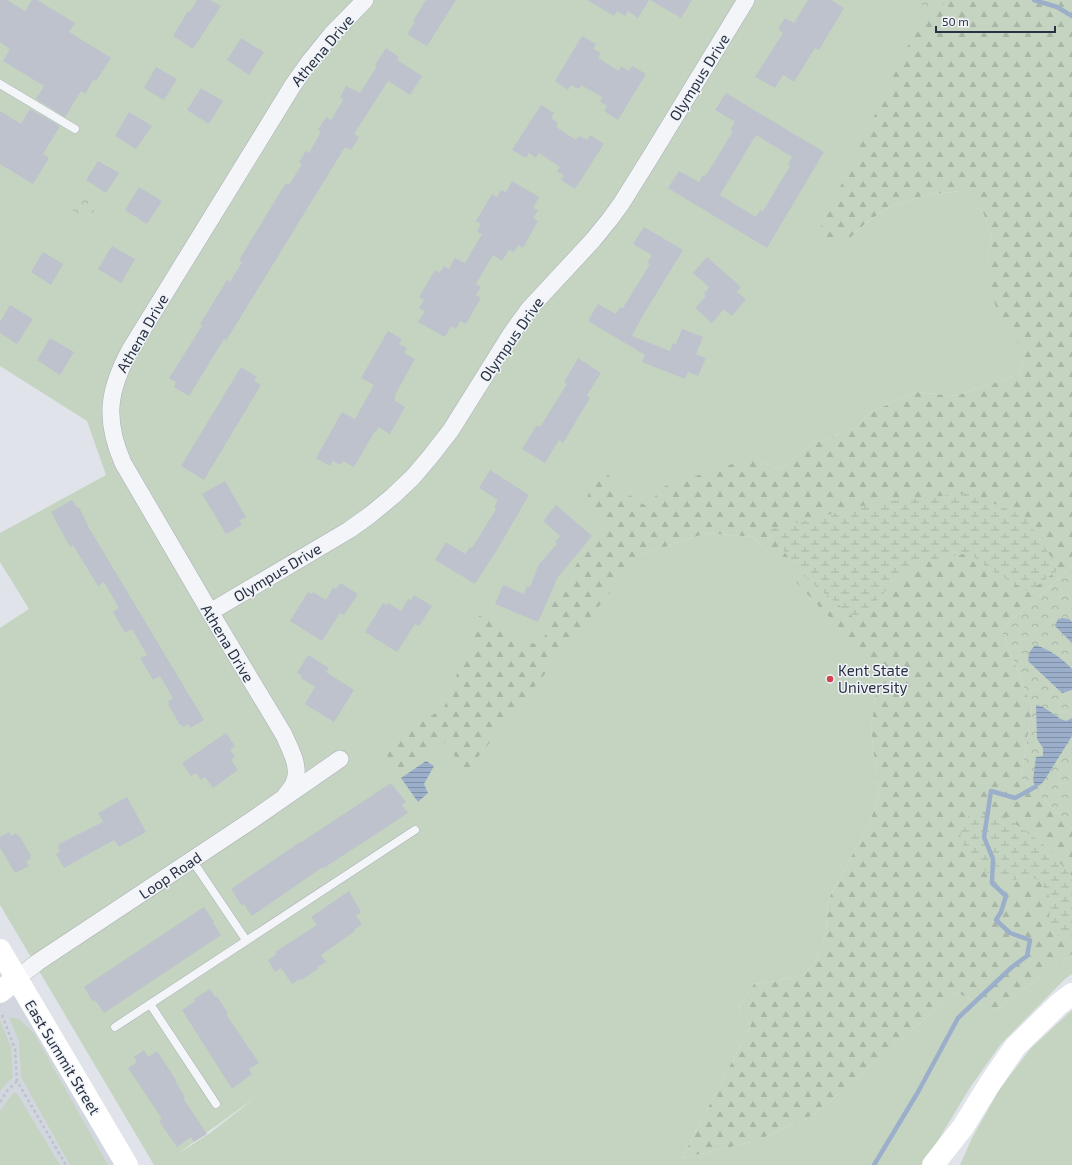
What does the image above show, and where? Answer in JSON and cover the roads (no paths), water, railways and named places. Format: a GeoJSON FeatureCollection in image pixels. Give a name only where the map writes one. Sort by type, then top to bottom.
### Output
{"type":"FeatureCollection","features":[{"type":"Feature","properties":{"kind":"street","name":"Athena Drive"},"geometry":{"type":"LineString","coordinates":[[286,796],[294,783],[296,764],[284,735],[123,463],[114,437],[111,420],[111,401],[114,386],[120,370],[134,344],[293,85],[331,35],[366,0]]}},
{"type":"Feature","properties":{"kind":"street","name":"Olympus Drive"},"geometry":{"type":"LineString","coordinates":[[210,612],[349,530],[393,496],[430,457],[451,430],[511,334],[529,309],[593,240],[621,204],[746,0]]}},
{"type":"Feature","properties":{"kind":"street","name":"Loop Road"},"geometry":{"type":"LineString","coordinates":[[8,985],[44,958],[252,820],[340,759]]}},
{"type":"Feature","properties":{"kind":"street","name":"East Summit Street"},"geometry":{"type":"LineString","coordinates":[[0,950],[8,985],[127,1165]]}},
{"type":"Feature","properties":{"kind":"street"},"geometry":{"type":"LineString","coordinates":[[934,1165],[964,1127],[1014,1047],[1054,1008],[1072,994]]}},
{"type":"Feature","properties":{"kind":"street"},"geometry":{"type":"LineString","coordinates":[[952,1165],[964,1127]]}},
{"type":"Feature","properties":{"kind":"lane"},"geometry":{"type":"LineString","coordinates":[[0,84],[75,129]]}},
{"type":"Feature","properties":{"kind":"lane"},"geometry":{"type":"LineString","coordinates":[[115,1027],[415,830]]}},
{"type":"Feature","properties":{"kind":"lane"},"geometry":{"type":"LineString","coordinates":[[192,860],[246,940]]}},
{"type":"Feature","properties":{"kind":"lane"},"geometry":{"type":"LineString","coordinates":[[150,1004],[216,1104]]}},
{"type":"Feature","properties":{"kind":"water"},"geometry":{"type":"Polygon","coordinates":[[[1058,619],[1069,619],[1072,622],[1072,643],[1055,626],[1058,619]]]}},
{"type":"Feature","properties":{"kind":"water"},"geometry":{"type":"Polygon","coordinates":[[[1035,645],[1055,654],[1072,669],[1072,690],[1062,693],[1028,661],[1029,653],[1035,645]]]}},
{"type":"Feature","properties":{"kind":"water"},"geometry":{"type":"Polygon","coordinates":[[[1036,705],[1066,721],[1072,718],[1072,736],[1044,781],[1035,787],[1033,780],[1036,757],[1043,756],[1043,748],[1037,739],[1036,705]]]}},
{"type":"Feature","properties":{"kind":"water"},"geometry":{"type":"Polygon","coordinates":[[[426,761],[434,766],[424,784],[428,793],[418,802],[401,778],[426,761]]]}},
{"type":"Feature","properties":{"kind":"waterway"},"geometry":{"type":"LineString","coordinates":[[1034,0],[1057,7],[1072,16]]}},
{"type":"Feature","properties":{"kind":"waterway"},"geometry":{"type":"LineString","coordinates":[[874,1165],[918,1092],[958,1018],[1012,967],[1027,956],[1030,940],[1010,933],[996,920],[1001,912],[1006,896],[992,883],[993,859],[984,837],[991,791],[1015,798],[1035,787]]}},
{"type":"Feature","properties":{"kind":"place","name":"Kent State University"},"geometry":{"type":"Point","coordinates":[830,679]}}]}
